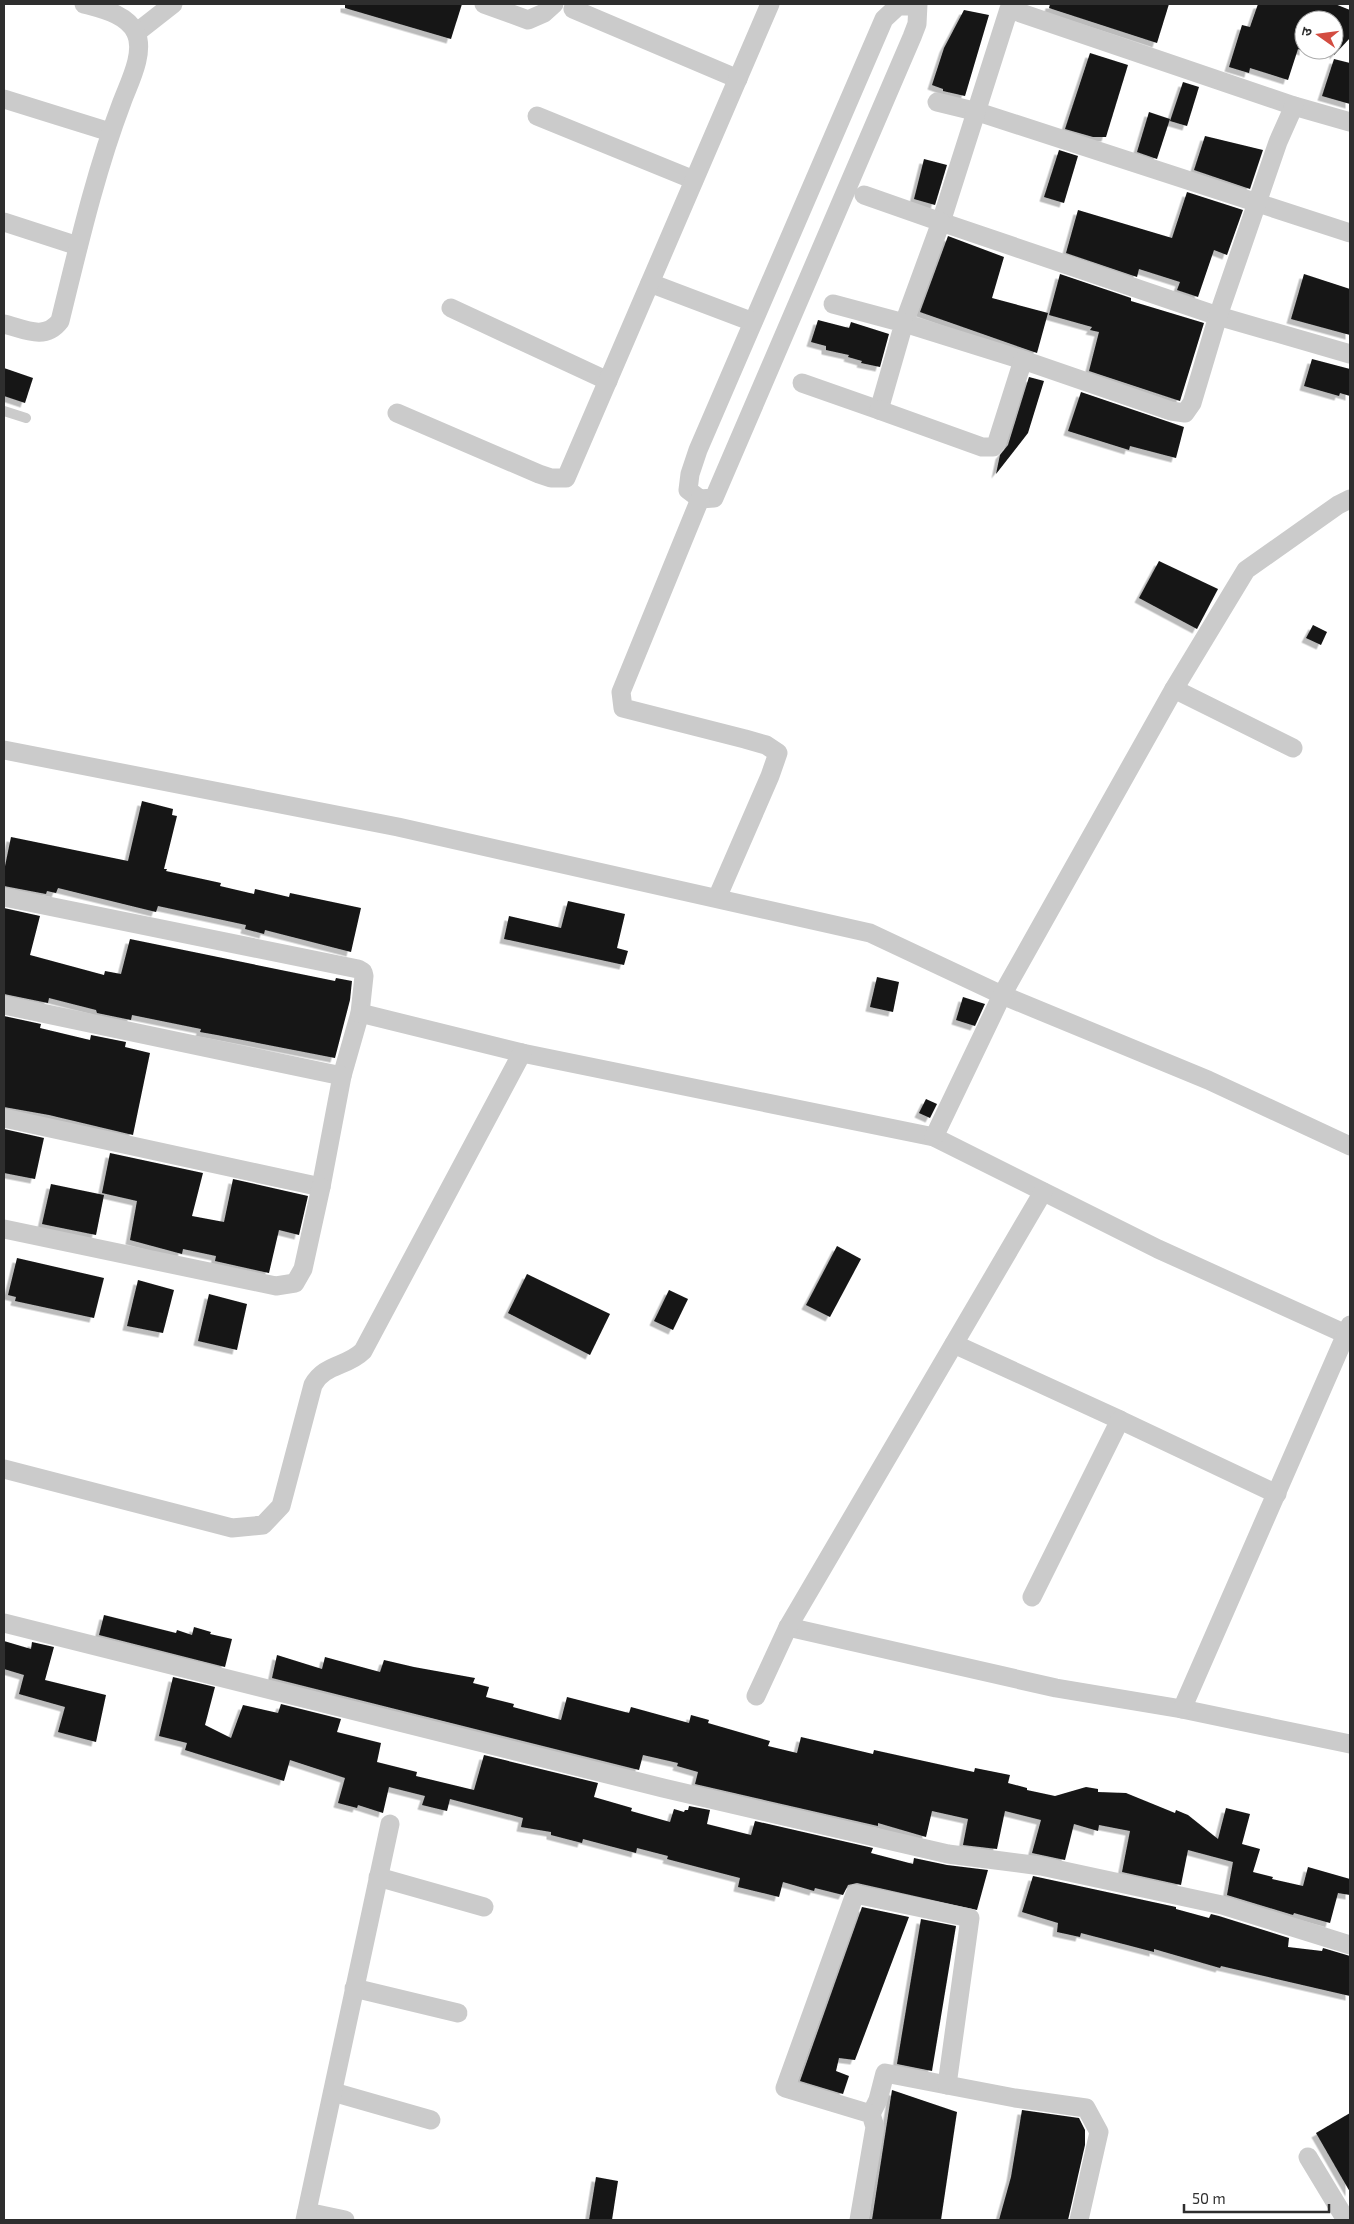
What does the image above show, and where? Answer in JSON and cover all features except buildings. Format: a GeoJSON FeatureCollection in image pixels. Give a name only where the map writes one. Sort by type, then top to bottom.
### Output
{"type":"FeatureCollection","features":[{"type":"Feature","properties":{"kind":"street"},"geometry":{"type":"LineString","coordinates":[[4,324],[33,332],[47,332],[54,329],[60,321],[78,246],[110,132],[138,56],[136,33],[124,19],[113,13],[84,4]]}},
{"type":"Feature","properties":{"kind":"street"},"geometry":{"type":"LineString","coordinates":[[136,33],[173,4]]}},
{"type":"Feature","properties":{"kind":"street"},"geometry":{"type":"LineString","coordinates":[[484,4],[528,20],[544,13],[554,4]]}},
{"type":"Feature","properties":{"kind":"street"},"geometry":{"type":"LineString","coordinates":[[397,413],[539,474],[551,478],[566,478],[770,4]]}},
{"type":"Feature","properties":{"kind":"street"},"geometry":{"type":"LineString","coordinates":[[917,5],[917,24],[912,38],[714,498],[700,499],[688,490],[690,474],[698,450],[884,19],[898,6],[917,5]]}},
{"type":"Feature","properties":{"kind":"street"},"geometry":{"type":"LineString","coordinates":[[879,410],[904,323],[978,112],[1001,6],[1294,106],[1350,122]]}},
{"type":"Feature","properties":{"kind":"street"},"geometry":{"type":"LineString","coordinates":[[573,9],[738,79]]}},
{"type":"Feature","properties":{"kind":"street"},"geometry":{"type":"LineString","coordinates":[[4,99],[110,132]]}},
{"type":"Feature","properties":{"kind":"street"},"geometry":{"type":"LineString","coordinates":[[937,102],[978,112],[1350,233]]}},
{"type":"Feature","properties":{"kind":"street"},"geometry":{"type":"LineString","coordinates":[[833,304],[904,323],[1023,360],[1171,411],[1184,413],[1192,403],[1218,316],[1278,142],[1294,106]]}},
{"type":"Feature","properties":{"kind":"street"},"geometry":{"type":"LineString","coordinates":[[537,116],[694,180]]}},
{"type":"Feature","properties":{"kind":"street"},"geometry":{"type":"LineString","coordinates":[[864,195],[1218,316],[1350,354]]}},
{"type":"Feature","properties":{"kind":"street"},"geometry":{"type":"LineString","coordinates":[[4,222],[78,246]]}},
{"type":"Feature","properties":{"kind":"street"},"geometry":{"type":"LineString","coordinates":[[650,282],[753,322]]}},
{"type":"Feature","properties":{"kind":"street"},"geometry":{"type":"LineString","coordinates":[[451,308],[608,381]]}},
{"type":"Feature","properties":{"kind":"street"},"geometry":{"type":"LineString","coordinates":[[802,383],[982,447],[992,447],[996,442],[1023,360]]}},
{"type":"Feature","properties":{"kind":"street"},"geometry":{"type":"LineString","coordinates":[[700,499],[622,692],[623,708],[766,745],[778,753],[770,776],[717,898]]}},
{"type":"Feature","properties":{"kind":"street"},"geometry":{"type":"LineString","coordinates":[[934,1136],[1002,995],[1174,689],[1246,570],[1338,505],[1350,500]]}},
{"type":"Feature","properties":{"kind":"street"},"geometry":{"type":"LineString","coordinates":[[1174,689],[1293,748]]}},
{"type":"Feature","properties":{"kind":"street"},"geometry":{"type":"LineString","coordinates":[[4,750],[398,827],[870,933],[1002,995],[1208,1080],[1350,1146]]}},
{"type":"Feature","properties":{"kind":"street"},"geometry":{"type":"LineString","coordinates":[[4,897],[358,969],[363,972],[364,976],[360,1013],[342,1076],[303,1269],[295,1284],[276,1286],[4,1229]]}},
{"type":"Feature","properties":{"kind":"street"},"geometry":{"type":"LineString","coordinates":[[4,1006],[342,1076]]}},
{"type":"Feature","properties":{"kind":"street"},"geometry":{"type":"LineString","coordinates":[[360,1013],[522,1053],[934,1136],[1158,1249],[1349,1332],[1182,1709]]}},
{"type":"Feature","properties":{"kind":"street"},"geometry":{"type":"LineString","coordinates":[[4,1469],[232,1528],[263,1525],[281,1506],[313,1385],[318,1375],[356,1358],[364,1351],[522,1053]]}},
{"type":"Feature","properties":{"kind":"street"},"geometry":{"type":"LineString","coordinates":[[4,1118],[321,1187]]}},
{"type":"Feature","properties":{"kind":"street"},"geometry":{"type":"LineString","coordinates":[[756,1696],[788,1627],[1043,1192]]}},
{"type":"Feature","properties":{"kind":"street"},"geometry":{"type":"LineString","coordinates":[[954,1344],[1277,1494]]}},
{"type":"Feature","properties":{"kind":"street"},"geometry":{"type":"LineString","coordinates":[[1032,1596],[1120,1420]]}},
{"type":"Feature","properties":{"kind":"street"},"geometry":{"type":"LineString","coordinates":[[4,1623],[664,1788],[948,1854],[1042,1866],[1222,1905],[1350,1945]]}},
{"type":"Feature","properties":{"kind":"street"},"geometry":{"type":"LineString","coordinates":[[788,1627],[1056,1688],[1182,1709],[1350,1743]]}},
{"type":"Feature","properties":{"kind":"street"},"geometry":{"type":"LineString","coordinates":[[345,2220],[306,2216],[390,1824]]}},
{"type":"Feature","properties":{"kind":"street"},"geometry":{"type":"LineString","coordinates":[[378,1877],[484,1907]]}},
{"type":"Feature","properties":{"kind":"street"},"geometry":{"type":"LineString","coordinates":[[872,2114],[785,2088],[855,1894],[970,1918],[947,2085]]}},
{"type":"Feature","properties":{"kind":"street"},"geometry":{"type":"LineString","coordinates":[[354,1988],[458,2013]]}},
{"type":"Feature","properties":{"kind":"street"},"geometry":{"type":"LineString","coordinates":[[859,2220],[875,2127],[872,2114],[878,2100],[884,2073],[1015,2098],[1086,2108],[1099,2132],[1079,2220]]}},
{"type":"Feature","properties":{"kind":"street"},"geometry":{"type":"LineString","coordinates":[[333,2092],[430,2120]]}},
{"type":"Feature","properties":{"kind":"street"},"geometry":{"type":"LineString","coordinates":[[1308,2157],[1346,2220]]}},
{"type":"Feature","properties":{"kind":"lane"},"geometry":{"type":"LineString","coordinates":[[4,412],[26,418]]}}]}
